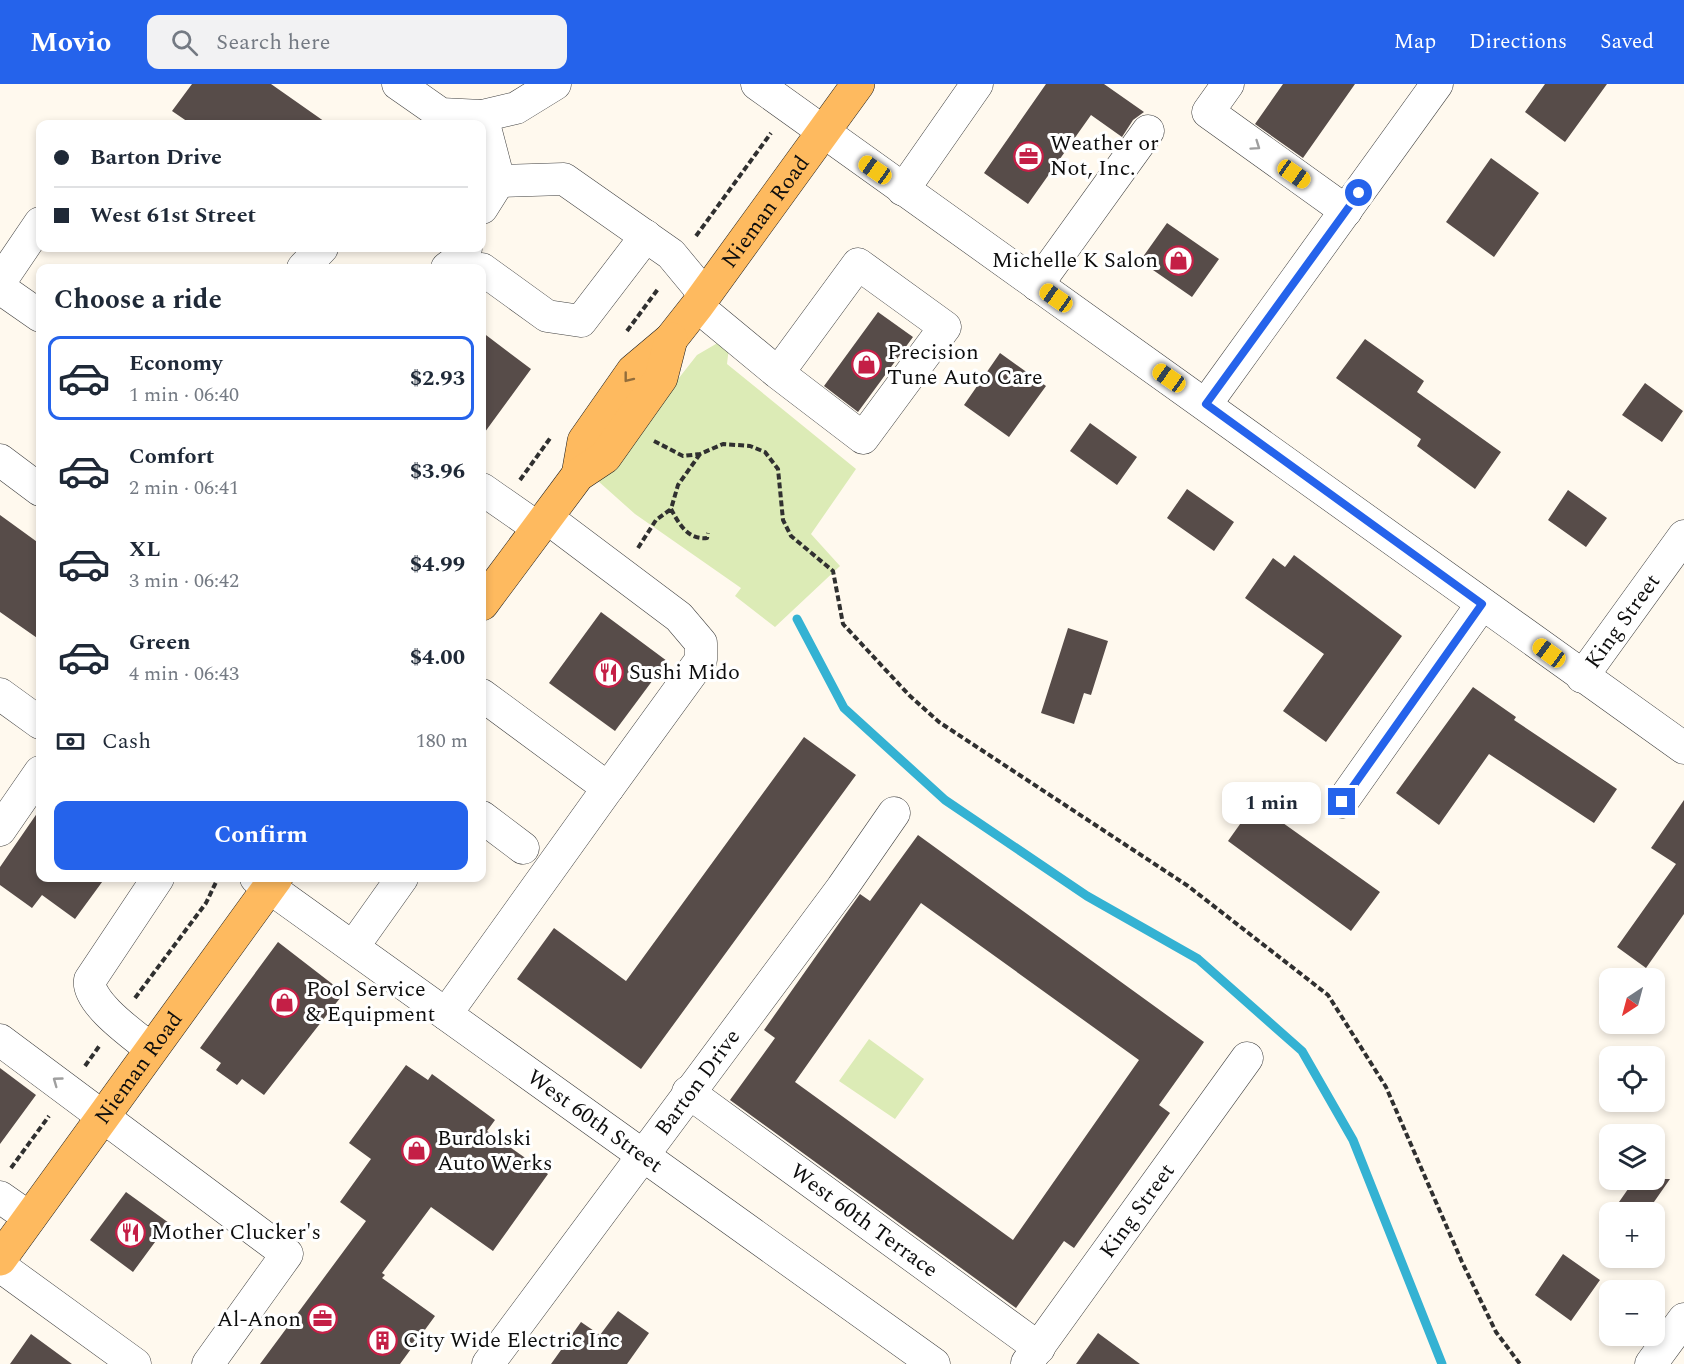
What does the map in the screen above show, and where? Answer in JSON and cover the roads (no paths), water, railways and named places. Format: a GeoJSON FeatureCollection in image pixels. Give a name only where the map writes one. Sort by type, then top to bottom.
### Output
{"type":"FeatureCollection","features":[{"type":"Feature","properties":{"kind":"main road","name":"Nieman Road"},"geometry":{"type":"LineString","coordinates":[[486,599],[578,475],[584,441],[633,371],[671,339],[701,301],[858,84]]}},
{"type":"Feature","properties":{"kind":"main road","name":"Nieman Road"},"geometry":{"type":"LineString","coordinates":[[0,1259],[152,1049],[266,882]]}},
{"type":"Feature","properties":{"kind":"street"},"geometry":{"type":"LineString","coordinates":[[398,84],[423,116],[441,114],[482,116],[516,108],[555,84]]}},
{"type":"Feature","properties":{"kind":"street"},"geometry":{"type":"LineString","coordinates":[[757,84],[1684,748]]}},
{"type":"Feature","properties":{"kind":"street"},"geometry":{"type":"LineString","coordinates":[[903,190],[977,84]]}},
{"type":"Feature","properties":{"kind":"street"},"geometry":{"type":"LineString","coordinates":[[1228,84],[1208,112],[1346,211]]}},
{"type":"Feature","properties":{"kind":"street"},"geometry":{"type":"LineString","coordinates":[[1206,404],[1437,84]]}},
{"type":"Feature","properties":{"kind":"street"},"geometry":{"type":"LineString","coordinates":[[482,116],[483,120]]}},
{"type":"Feature","properties":{"kind":"street"},"geometry":{"type":"LineString","coordinates":[[486,131],[499,181],[486,202]]}},
{"type":"Feature","properties":{"kind":"street"},"geometry":{"type":"LineString","coordinates":[[1037,285],[1148,131]]}},
{"type":"Feature","properties":{"kind":"street"},"geometry":{"type":"LineString","coordinates":[[499,181],[564,179],[646,236],[671,254],[701,301],[778,373],[863,438],[945,327],[858,264],[778,373]]}},
{"type":"Feature","properties":{"kind":"street"},"geometry":{"type":"LineString","coordinates":[[0,282],[36,229]]}},
{"type":"Feature","properties":{"kind":"street"},"geometry":{"type":"LineString","coordinates":[[486,274],[548,316],[581,321],[646,236]]}},
{"type":"Feature","properties":{"kind":"street"},"geometry":{"type":"LineString","coordinates":[[307,264],[318,252]]}},
{"type":"Feature","properties":{"kind":"street"},"geometry":{"type":"LineString","coordinates":[[0,288],[36,313]]}},
{"type":"Feature","properties":{"kind":"street"},"geometry":{"type":"LineString","coordinates":[[0,460],[36,487]]}},
{"type":"Feature","properties":{"kind":"street"},"geometry":{"type":"LineString","coordinates":[[446,1014],[701,660],[701,643],[679,617],[621,574],[542,522],[493,496]]}},
{"type":"Feature","properties":{"kind":"street","name":"King Street"},"geometry":{"type":"LineString","coordinates":[[1582,677],[1684,536]]}},
{"type":"Feature","properties":{"kind":"street"},"geometry":{"type":"LineString","coordinates":[[1342,802],[1482,604]]}},
{"type":"Feature","properties":{"kind":"street"},"geometry":{"type":"LineString","coordinates":[[0,693],[36,711]]}},
{"type":"Feature","properties":{"kind":"street"},"geometry":{"type":"LineString","coordinates":[[486,697],[608,788]]}},
{"type":"Feature","properties":{"kind":"street"},"geometry":{"type":"LineString","coordinates":[[0,830],[36,778]]}},
{"type":"Feature","properties":{"kind":"street","name":"Barton Drive"},"geometry":{"type":"LineString","coordinates":[[494,1362],[641,1155],[842,888],[894,813]]}},
{"type":"Feature","properties":{"kind":"street"},"geometry":{"type":"LineString","coordinates":[[486,820],[523,848]]}},
{"type":"Feature","properties":{"kind":"street"},"geometry":{"type":"LineString","coordinates":[[152,1049],[118,1022],[95,997],[89,986],[96,971],[155,882]]}},
{"type":"Feature","properties":{"kind":"street","name":"West 60th Street"},"geometry":{"type":"LineString","coordinates":[[268,882],[353,947],[934,1364]]}},
{"type":"Feature","properties":{"kind":"street"},"geometry":{"type":"LineString","coordinates":[[353,947],[399,882]]}},
{"type":"Feature","properties":{"kind":"street"},"geometry":{"type":"LineString","coordinates":[[0,1040],[287,1254],[207,1364]]}},
{"type":"Feature","properties":{"kind":"street","name":"King Street"},"geometry":{"type":"LineString","coordinates":[[1033,1356],[1247,1058]]}},
{"type":"Feature","properties":{"kind":"street","name":"West 60th Terrace"},"geometry":{"type":"LineString","coordinates":[[688,1092],[1033,1356]]}},
{"type":"Feature","properties":{"kind":"street"},"geometry":{"type":"LineString","coordinates":[[0,1197],[30,1218]]}},
{"type":"Feature","properties":{"kind":"street"},"geometry":{"type":"LineString","coordinates":[[0,1266],[135,1364]]}},
{"type":"Feature","properties":{"kind":"street"},"geometry":{"type":"LineString","coordinates":[[1651,1364],[1684,1319]]}},
{"type":"Feature","properties":{"kind":"waterway"},"geometry":{"type":"LineString","coordinates":[[797,619],[844,708],[945,800],[1087,896],[1198,959],[1302,1051],[1353,1140],[1442,1364]]}},
{"type":"Feature","properties":{"kind":"place","name":"Weather or Not, Inc."},"geometry":{"type":"Point","coordinates":[1029,156]}},
{"type":"Feature","properties":{"kind":"place","name":"Michelle K Salon"},"geometry":{"type":"Point","coordinates":[1179,260]}},
{"type":"Feature","properties":{"kind":"place","name":"Precision Tune Auto Care"},"geometry":{"type":"Point","coordinates":[866,365]}},
{"type":"Feature","properties":{"kind":"place","name":"Sushi Mido"},"geometry":{"type":"Point","coordinates":[608,672]}},
{"type":"Feature","properties":{"kind":"place","name":"Pool Service & Equipment"},"geometry":{"type":"Point","coordinates":[285,1002]}},
{"type":"Feature","properties":{"kind":"place","name":"Burdolski Auto Werks"},"geometry":{"type":"Point","coordinates":[416,1151]}},
{"type":"Feature","properties":{"kind":"place","name":"Mother Clucker's"},"geometry":{"type":"Point","coordinates":[130,1232]}},
{"type":"Feature","properties":{"kind":"place","name":"Al-Anon"},"geometry":{"type":"Point","coordinates":[322,1319]}},
{"type":"Feature","properties":{"kind":"place","name":"City Wide Electric Inc"},"geometry":{"type":"Point","coordinates":[382,1340]}}]}
